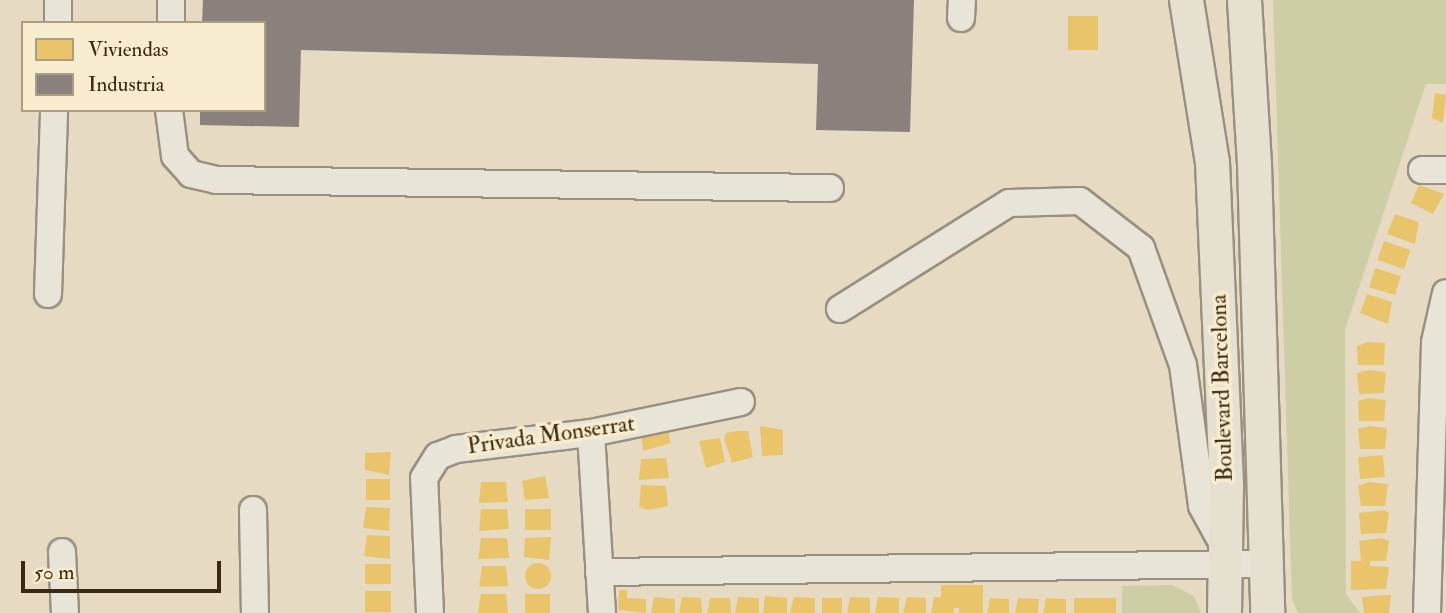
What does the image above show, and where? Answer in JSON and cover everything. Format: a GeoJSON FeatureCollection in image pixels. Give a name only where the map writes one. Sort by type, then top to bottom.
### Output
{"type":"FeatureCollection","features":[{"type":"Feature","properties":{"kind":"main road","name":"Boulevard Barcelona"},"geometry":{"type":"LineString","coordinates":[[1186,0],[1212,162],[1226,486],[1224,613]]}},
{"type":"Feature","properties":{"kind":"main road","name":"Boulevard Barcelona"},"geometry":{"type":"LineString","coordinates":[[1244,0],[1254,164],[1267,613]]}},
{"type":"Feature","properties":{"kind":"street"},"geometry":{"type":"LineString","coordinates":[[58,0],[58,21]]}},
{"type":"Feature","properties":{"kind":"street"},"geometry":{"type":"LineString","coordinates":[[171,0],[171,21]]}},
{"type":"Feature","properties":{"kind":"street"},"geometry":{"type":"LineString","coordinates":[[48,294],[54,112]]}},
{"type":"Feature","properties":{"kind":"street"},"geometry":{"type":"LineString","coordinates":[[169,112],[175,156],[191,174],[216,180],[830,188]]}},
{"type":"Feature","properties":{"kind":"street"},"geometry":{"type":"LineString","coordinates":[[841,309],[1009,203],[1080,201],[1141,248],[1183,365],[1202,506],[1224,557]]}},
{"type":"Feature","properties":{"kind":"street"},"geometry":{"type":"LineString","coordinates":[[1427,613],[1439,523],[1440,342],[1446,293]]}},
{"type":"Feature","properties":{"kind":"street","name":"Privada Monserrat"},"geometry":{"type":"LineString","coordinates":[[430,613],[428,467],[438,456],[456,449],[591,433],[741,402]]}},
{"type":"Feature","properties":{"kind":"street"},"geometry":{"type":"LineString","coordinates":[[591,433],[602,613]]}},
{"type":"Feature","properties":{"kind":"street"},"geometry":{"type":"LineString","coordinates":[[253,510],[256,613]]}},
{"type":"Feature","properties":{"kind":"street"},"geometry":{"type":"LineString","coordinates":[[62,552],[65,613]]}},
{"type":"Feature","properties":{"kind":"street"},"geometry":{"type":"LineString","coordinates":[[599,572],[1224,557],[1266,564]]}},
{"type":"Feature","properties":{"kind":"green space"},"geometry":{"type":"Polygon","coordinates":[[[1273,0],[1446,0],[1446,84],[1426,84],[1345,330],[1346,594],[1360,613],[1298,613],[1292,600],[1273,0]]]}},
{"type":"Feature","properties":{"kind":"green space"},"geometry":{"type":"Polygon","coordinates":[[[1172,585],[1194,596],[1201,613],[1122,613],[1122,586],[1172,585]]]}},
{"type":"Feature","properties":{"kind":"building: Viviendas"},"geometry":{"type":"Polygon","coordinates":[[[1068,16],[1098,16],[1098,50],[1068,50],[1068,16]]]}},
{"type":"Feature","properties":{"kind":"building: Viviendas"},"geometry":{"type":"Polygon","coordinates":[[[1435,93],[1446,95],[1443,123],[1432,118],[1435,93]]]}},
{"type":"Feature","properties":{"kind":"building: Viviendas"},"geometry":{"type":"Polygon","coordinates":[[[1419,185],[1444,194],[1433,214],[1411,203],[1419,185]]]}},
{"type":"Feature","properties":{"kind":"building: Viviendas"},"geometry":{"type":"Polygon","coordinates":[[[1395,214],[1419,222],[1415,244],[1387,234],[1395,214]]]}},
{"type":"Feature","properties":{"kind":"building: Viviendas"},"geometry":{"type":"Polygon","coordinates":[[[1384,241],[1410,250],[1404,269],[1377,260],[1384,241]]]}},
{"type":"Feature","properties":{"kind":"building: Viviendas"},"geometry":{"type":"Polygon","coordinates":[[[1375,268],[1401,276],[1395,295],[1369,287],[1375,268]]]}},
{"type":"Feature","properties":{"kind":"building: Viviendas"},"geometry":{"type":"Polygon","coordinates":[[[1367,294],[1392,302],[1388,324],[1360,313],[1367,294]]]}},
{"type":"Feature","properties":{"kind":"building: Viviendas"},"geometry":{"type":"Polygon","coordinates":[[[1368,342],[1385,343],[1384,365],[1358,365],[1357,346],[1368,342]]]}},
{"type":"Feature","properties":{"kind":"building: Viviendas"},"geometry":{"type":"Polygon","coordinates":[[[1368,370],[1386,372],[1384,393],[1359,394],[1357,373],[1368,370]]]}},
{"type":"Feature","properties":{"kind":"building: Viviendas"},"geometry":{"type":"Polygon","coordinates":[[[1368,398],[1386,400],[1384,421],[1359,421],[1358,401],[1368,398]]]}},
{"type":"Feature","properties":{"kind":"building: Viviendas"},"geometry":{"type":"Polygon","coordinates":[[[666,424],[671,443],[643,451],[641,430],[666,424]]]}},
{"type":"Feature","properties":{"kind":"building: Viviendas"},"geometry":{"type":"Polygon","coordinates":[[[760,426],[783,430],[783,455],[762,456],[760,426]]]}},
{"type":"Feature","properties":{"kind":"building: Viviendas"},"geometry":{"type":"Polygon","coordinates":[[[1369,426],[1387,428],[1385,449],[1360,449],[1358,429],[1369,426]]]}},
{"type":"Feature","properties":{"kind":"building: Viviendas"},"geometry":{"type":"Polygon","coordinates":[[[748,431],[753,457],[732,463],[724,439],[726,433],[748,431]]]}},
{"type":"Feature","properties":{"kind":"building: Viviendas"},"geometry":{"type":"Polygon","coordinates":[[[720,438],[725,462],[706,468],[699,441],[720,438]]]}},
{"type":"Feature","properties":{"kind":"building: Viviendas"},"geometry":{"type":"Polygon","coordinates":[[[391,452],[389,475],[365,470],[365,453],[391,452]]]}},
{"type":"Feature","properties":{"kind":"building: Viviendas"},"geometry":{"type":"Polygon","coordinates":[[[1383,455],[1385,477],[1360,479],[1358,457],[1383,455]]]}},
{"type":"Feature","properties":{"kind":"building: Viviendas"},"geometry":{"type":"Polygon","coordinates":[[[666,458],[669,478],[639,480],[641,459],[666,458]]]}},
{"type":"Feature","properties":{"kind":"building: Viviendas"},"geometry":{"type":"Polygon","coordinates":[[[545,476],[549,498],[525,500],[522,481],[545,476]]]}},
{"type":"Feature","properties":{"kind":"building: Viviendas"},"geometry":{"type":"Polygon","coordinates":[[[366,479],[390,479],[390,500],[366,500],[366,479]]]}},
{"type":"Feature","properties":{"kind":"building: Viviendas"},"geometry":{"type":"Polygon","coordinates":[[[481,482],[506,482],[508,502],[479,503],[481,482]]]}},
{"type":"Feature","properties":{"kind":"building: Viviendas"},"geometry":{"type":"Polygon","coordinates":[[[1369,482],[1388,484],[1385,506],[1361,506],[1358,486],[1369,482]]]}},
{"type":"Feature","properties":{"kind":"building: Viviendas"},"geometry":{"type":"Polygon","coordinates":[[[641,485],[666,486],[668,506],[648,510],[639,507],[641,485]]]}},
{"type":"Feature","properties":{"kind":"building: Viviendas"},"geometry":{"type":"Polygon","coordinates":[[[366,507],[390,508],[389,531],[363,528],[366,507]]]}},
{"type":"Feature","properties":{"kind":"building: Viviendas"},"geometry":{"type":"Polygon","coordinates":[[[481,509],[507,509],[509,529],[479,531],[481,509]]]}},
{"type":"Feature","properties":{"kind":"building: Viviendas"},"geometry":{"type":"Polygon","coordinates":[[[525,509],[551,509],[551,530],[525,530],[525,509]]]}},
{"type":"Feature","properties":{"kind":"building: Viviendas"},"geometry":{"type":"Polygon","coordinates":[[[1384,510],[1389,513],[1386,533],[1361,534],[1359,513],[1384,510]]]}},
{"type":"Feature","properties":{"kind":"building: Viviendas"},"geometry":{"type":"Polygon","coordinates":[[[367,535],[390,536],[390,559],[364,556],[367,535]]]}},
{"type":"Feature","properties":{"kind":"building: Viviendas"},"geometry":{"type":"Polygon","coordinates":[[[551,537],[549,560],[524,557],[525,538],[551,537]]]}},
{"type":"Feature","properties":{"kind":"building: Viviendas"},"geometry":{"type":"Polygon","coordinates":[[[481,538],[507,538],[509,558],[478,559],[481,538]]]}},
{"type":"Feature","properties":{"kind":"building: Viviendas"},"geometry":{"type":"Polygon","coordinates":[[[1381,538],[1389,541],[1386,561],[1370,561],[1370,566],[1389,567],[1386,589],[1351,590],[1351,561],[1361,561],[1359,541],[1381,538]]]}},
{"type":"Feature","properties":{"kind":"building: Viviendas"},"geometry":{"type":"Polygon","coordinates":[[[538,563],[547,567],[551,576],[547,585],[538,589],[529,585],[525,576],[529,567],[538,563]]]}},
{"type":"Feature","properties":{"kind":"building: Viviendas"},"geometry":{"type":"Polygon","coordinates":[[[365,564],[391,564],[391,584],[365,584],[365,564]]]}},
{"type":"Feature","properties":{"kind":"building: Viviendas"},"geometry":{"type":"Polygon","coordinates":[[[482,566],[506,566],[508,586],[479,587],[482,566]]]}},
{"type":"Feature","properties":{"kind":"building: Viviendas"},"geometry":{"type":"Polygon","coordinates":[[[941,585],[983,585],[983,613],[959,613],[959,608],[954,608],[954,613],[931,613],[934,597],[941,597],[941,585]]]}},
{"type":"Feature","properties":{"kind":"building: Viviendas"},"geometry":{"type":"Polygon","coordinates":[[[619,590],[627,590],[627,598],[646,599],[646,613],[618,610],[619,590]]]}},
{"type":"Feature","properties":{"kind":"building: Viviendas"},"geometry":{"type":"Polygon","coordinates":[[[365,591],[391,591],[391,612],[365,612],[365,591]]]}},
{"type":"Feature","properties":{"kind":"building: Viviendas"},"geometry":{"type":"Polygon","coordinates":[[[481,594],[506,594],[508,613],[478,613],[481,594]]]}},
{"type":"Feature","properties":{"kind":"building: Viviendas"},"geometry":{"type":"Polygon","coordinates":[[[525,594],[550,594],[550,613],[525,613],[525,594]]]}},
{"type":"Feature","properties":{"kind":"building: Viviendas"},"geometry":{"type":"Polygon","coordinates":[[[1391,595],[1389,613],[1364,613],[1362,597],[1391,595]]]}},
{"type":"Feature","properties":{"kind":"building: Viviendas"},"geometry":{"type":"Polygon","coordinates":[[[765,596],[787,598],[787,613],[763,613],[765,596]]]}},
{"type":"Feature","properties":{"kind":"building: Viviendas"},"geometry":{"type":"Polygon","coordinates":[[[654,597],[675,599],[675,613],[651,613],[654,597]]]}},
{"type":"Feature","properties":{"kind":"building: Viviendas"},"geometry":{"type":"Polygon","coordinates":[[[682,597],[701,598],[702,613],[679,613],[682,597]]]}},
{"type":"Feature","properties":{"kind":"building: Viviendas"},"geometry":{"type":"Polygon","coordinates":[[[738,597],[759,598],[759,613],[735,613],[738,597]]]}},
{"type":"Feature","properties":{"kind":"building: Viviendas"},"geometry":{"type":"Polygon","coordinates":[[[794,597],[815,598],[815,613],[790,613],[794,597]]]}},
{"type":"Feature","properties":{"kind":"building: Viviendas"},"geometry":{"type":"Polygon","coordinates":[[[850,597],[870,598],[870,613],[847,613],[850,597]]]}},
{"type":"Feature","properties":{"kind":"building: Viviendas"},"geometry":{"type":"Polygon","coordinates":[[[878,597],[899,598],[899,613],[875,613],[878,597]]]}},
{"type":"Feature","properties":{"kind":"building: Viviendas"},"geometry":{"type":"Polygon","coordinates":[[[907,597],[926,598],[926,613],[903,613],[907,597]]]}},
{"type":"Feature","properties":{"kind":"building: Viviendas"},"geometry":{"type":"Polygon","coordinates":[[[710,598],[730,598],[731,613],[707,613],[710,598]]]}},
{"type":"Feature","properties":{"kind":"building: Viviendas"},"geometry":{"type":"Polygon","coordinates":[[[822,598],[842,598],[842,613],[822,613],[822,598]]]}},
{"type":"Feature","properties":{"kind":"building: Viviendas"},"geometry":{"type":"Polygon","coordinates":[[[990,598],[1009,599],[1009,613],[987,613],[990,598]]]}},
{"type":"Feature","properties":{"kind":"building: Viviendas"},"geometry":{"type":"Polygon","coordinates":[[[1018,598],[1039,599],[1038,613],[1015,613],[1018,598]]]}},
{"type":"Feature","properties":{"kind":"building: Viviendas"},"geometry":{"type":"Polygon","coordinates":[[[1046,598],[1066,599],[1066,613],[1043,613],[1046,598]]]}},
{"type":"Feature","properties":{"kind":"building: Viviendas"},"geometry":{"type":"Polygon","coordinates":[[[1074,598],[1116,598],[1116,613],[1074,613],[1074,598]]]}},
{"type":"Feature","properties":{"kind":"building: Industria"},"geometry":{"type":"Polygon","coordinates":[[[203,0],[914,0],[910,132],[816,130],[818,64],[301,50],[299,127],[200,125],[200,112],[266,112],[266,21],[202,21],[203,0]]]}}]}
